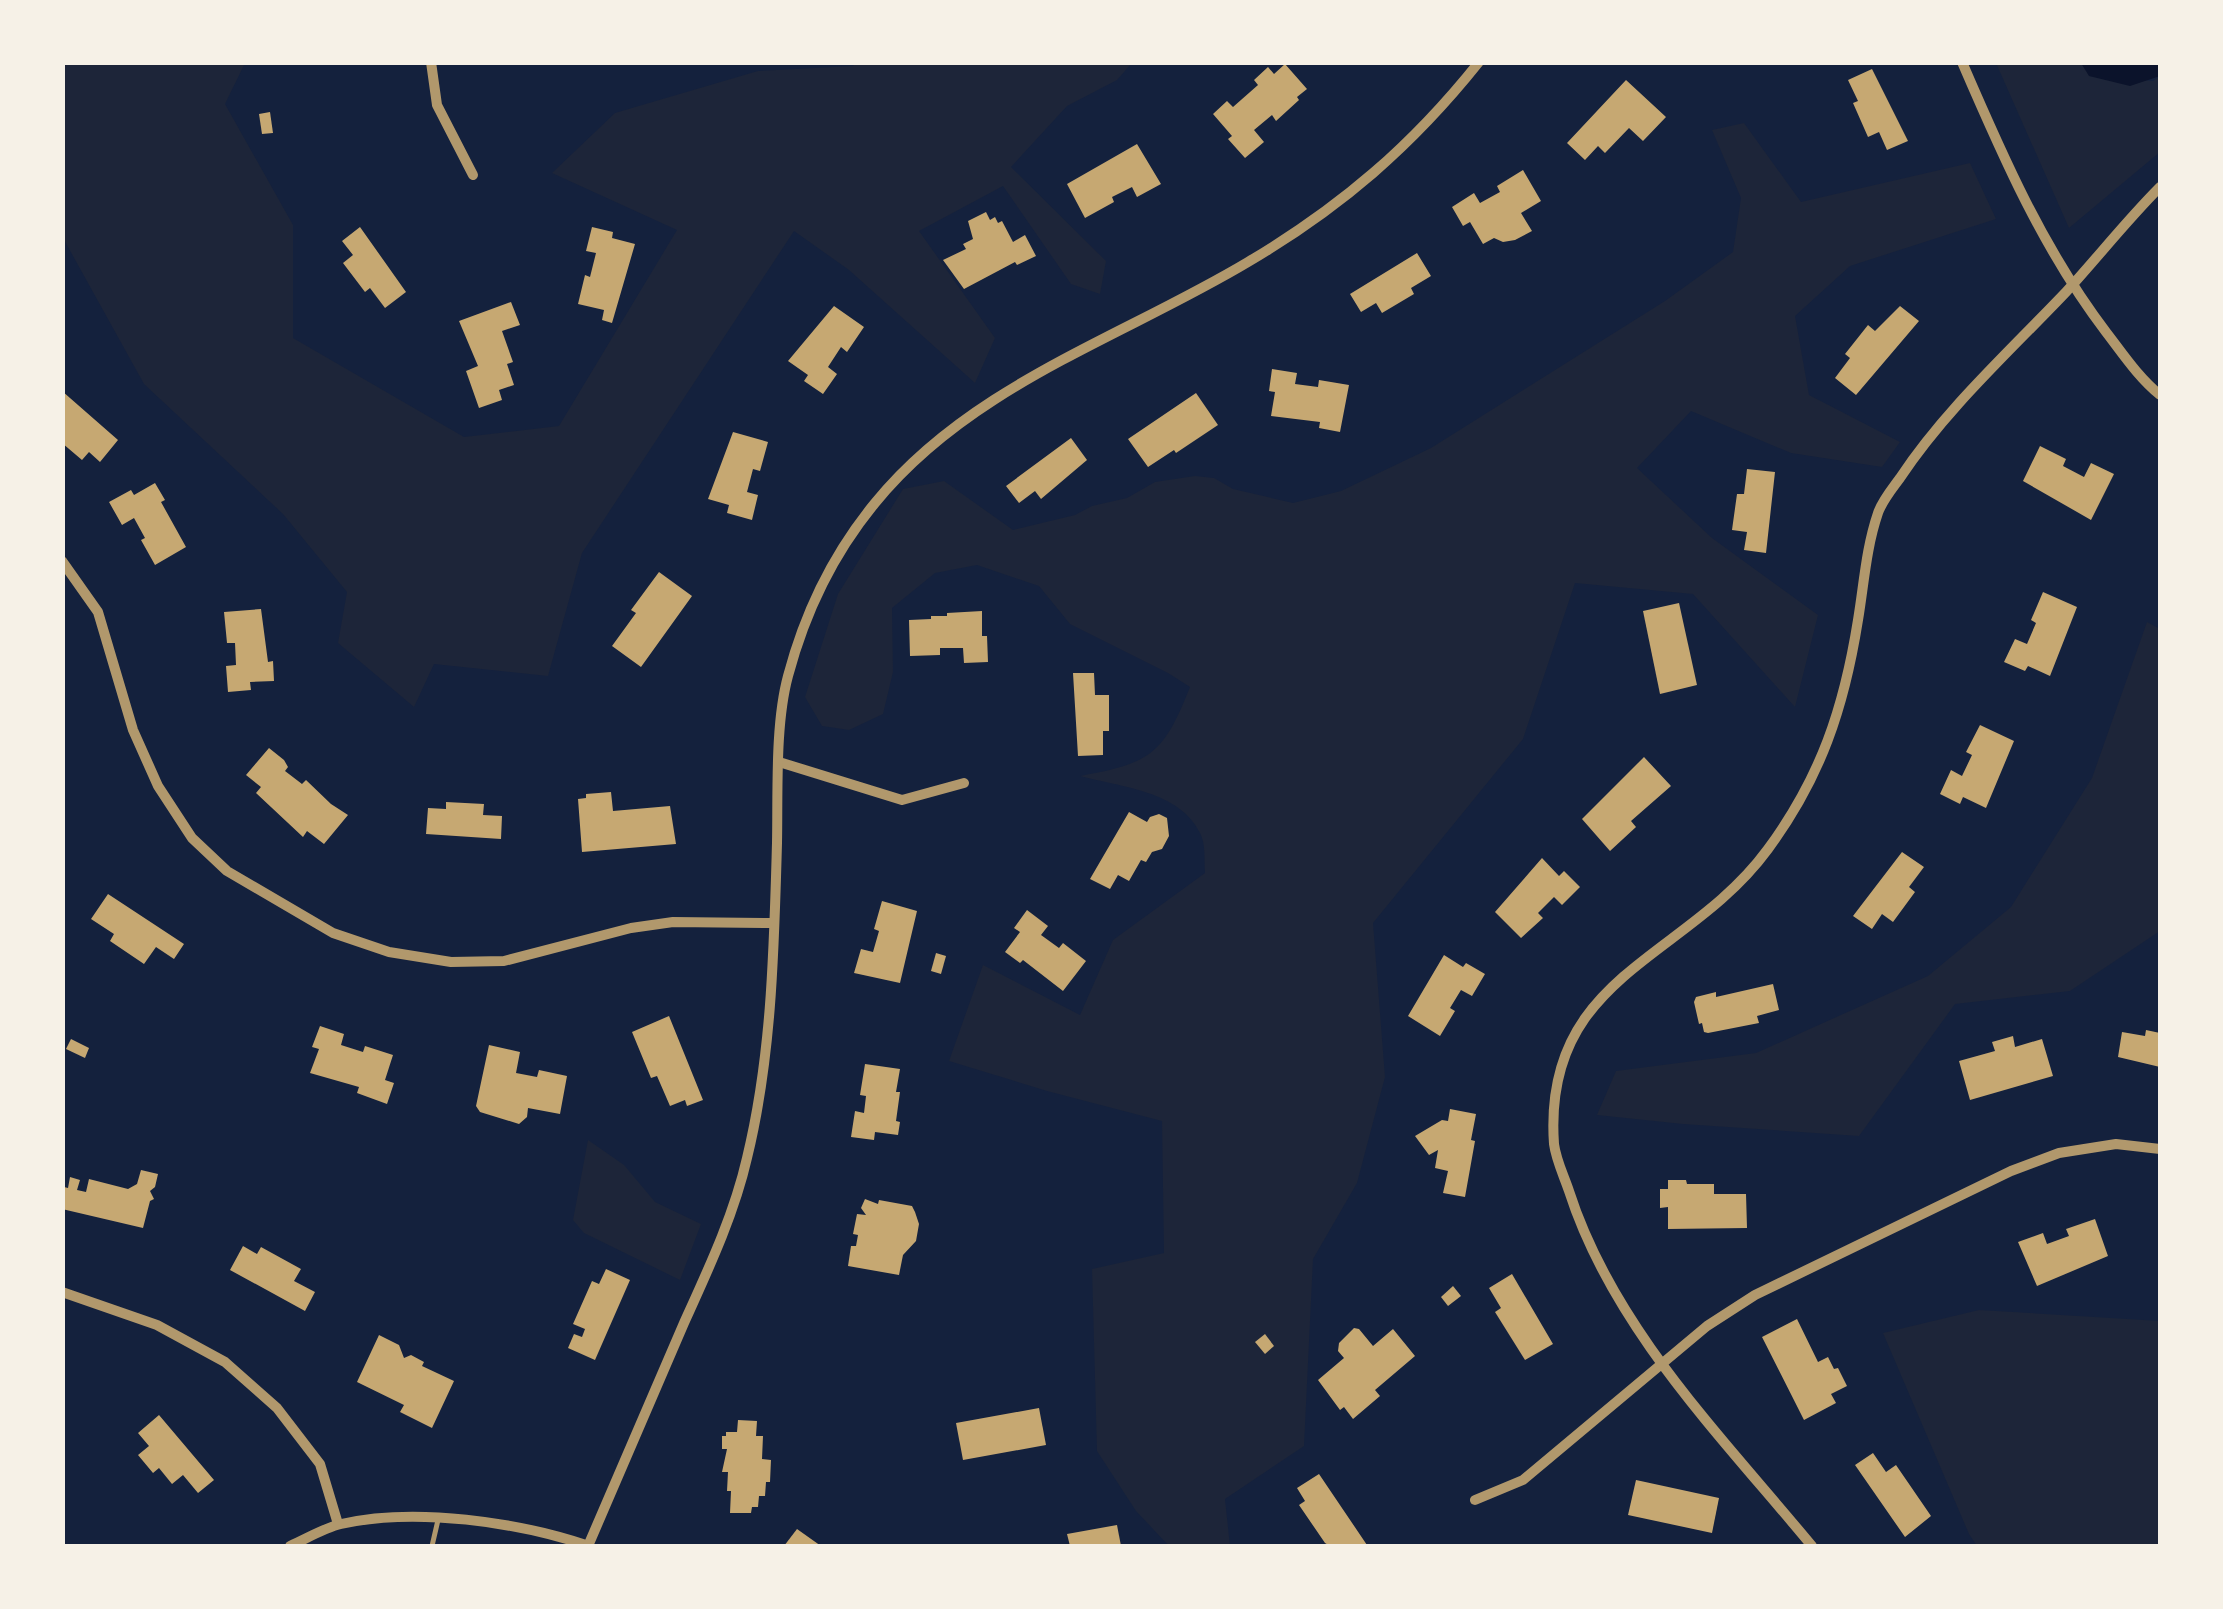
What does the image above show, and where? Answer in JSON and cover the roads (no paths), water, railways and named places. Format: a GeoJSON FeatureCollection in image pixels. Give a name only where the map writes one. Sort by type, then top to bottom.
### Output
{"type":"FeatureCollection","features":[{"type":"Feature","properties":{"kind":"street"},"geometry":{"type":"LineString","coordinates":[[431,62],[437,104],[474,175]]}},
{"type":"Feature","properties":{"kind":"street"},"geometry":{"type":"LineString","coordinates":[[290,1546],[338,1524],[400,1517],[520,1525],[588,1546],[718,1244],[747,1161],[764,1071],[786,681],[808,614],[836,553],[877,500],[924,451],[1042,370],[1246,264],[1322,215],[1380,170],[1480,62]]}},
{"type":"Feature","properties":{"kind":"street"},"geometry":{"type":"LineString","coordinates":[[1962,62],[2014,180],[2071,286],[2142,379],[2160,395]]}},
{"type":"Feature","properties":{"kind":"street"},"geometry":{"type":"LineString","coordinates":[[1812,1546],[1662,1363],[1619,1300],[1580,1227],[1554,1148],[1554,1090],[1572,1034],[1609,987],[1724,899],[1764,855],[1798,807],[1828,746],[1847,682],[1866,559],[1879,510],[1911,461],[1957,406],[2071,286],[2120,226],[2160,187]]}},
{"type":"Feature","properties":{"kind":"street"},"geometry":{"type":"LineString","coordinates":[[62,560],[98,612],[132,730],[158,786],[192,838],[227,871],[320,927],[389,952],[451,962],[504,960],[631,928],[673,922],[774,924]]}},
{"type":"Feature","properties":{"kind":"street"},"geometry":{"type":"LineString","coordinates":[[779,762],[902,800],[964,784]]}},
{"type":"Feature","properties":{"kind":"street"},"geometry":{"type":"LineString","coordinates":[[1475,1500],[1523,1480],[1706,1326],[1756,1295],[2011,1171],[2059,1153],[2116,1144],[2160,1149]]}},
{"type":"Feature","properties":{"kind":"street"},"geometry":{"type":"LineString","coordinates":[[62,1292],[157,1325],[225,1362],[276,1408],[320,1464],[338,1524]]}},
{"type":"Feature","properties":{"kind":"lane"},"geometry":{"type":"LineString","coordinates":[[432,1546],[438,1520]]}}]}
